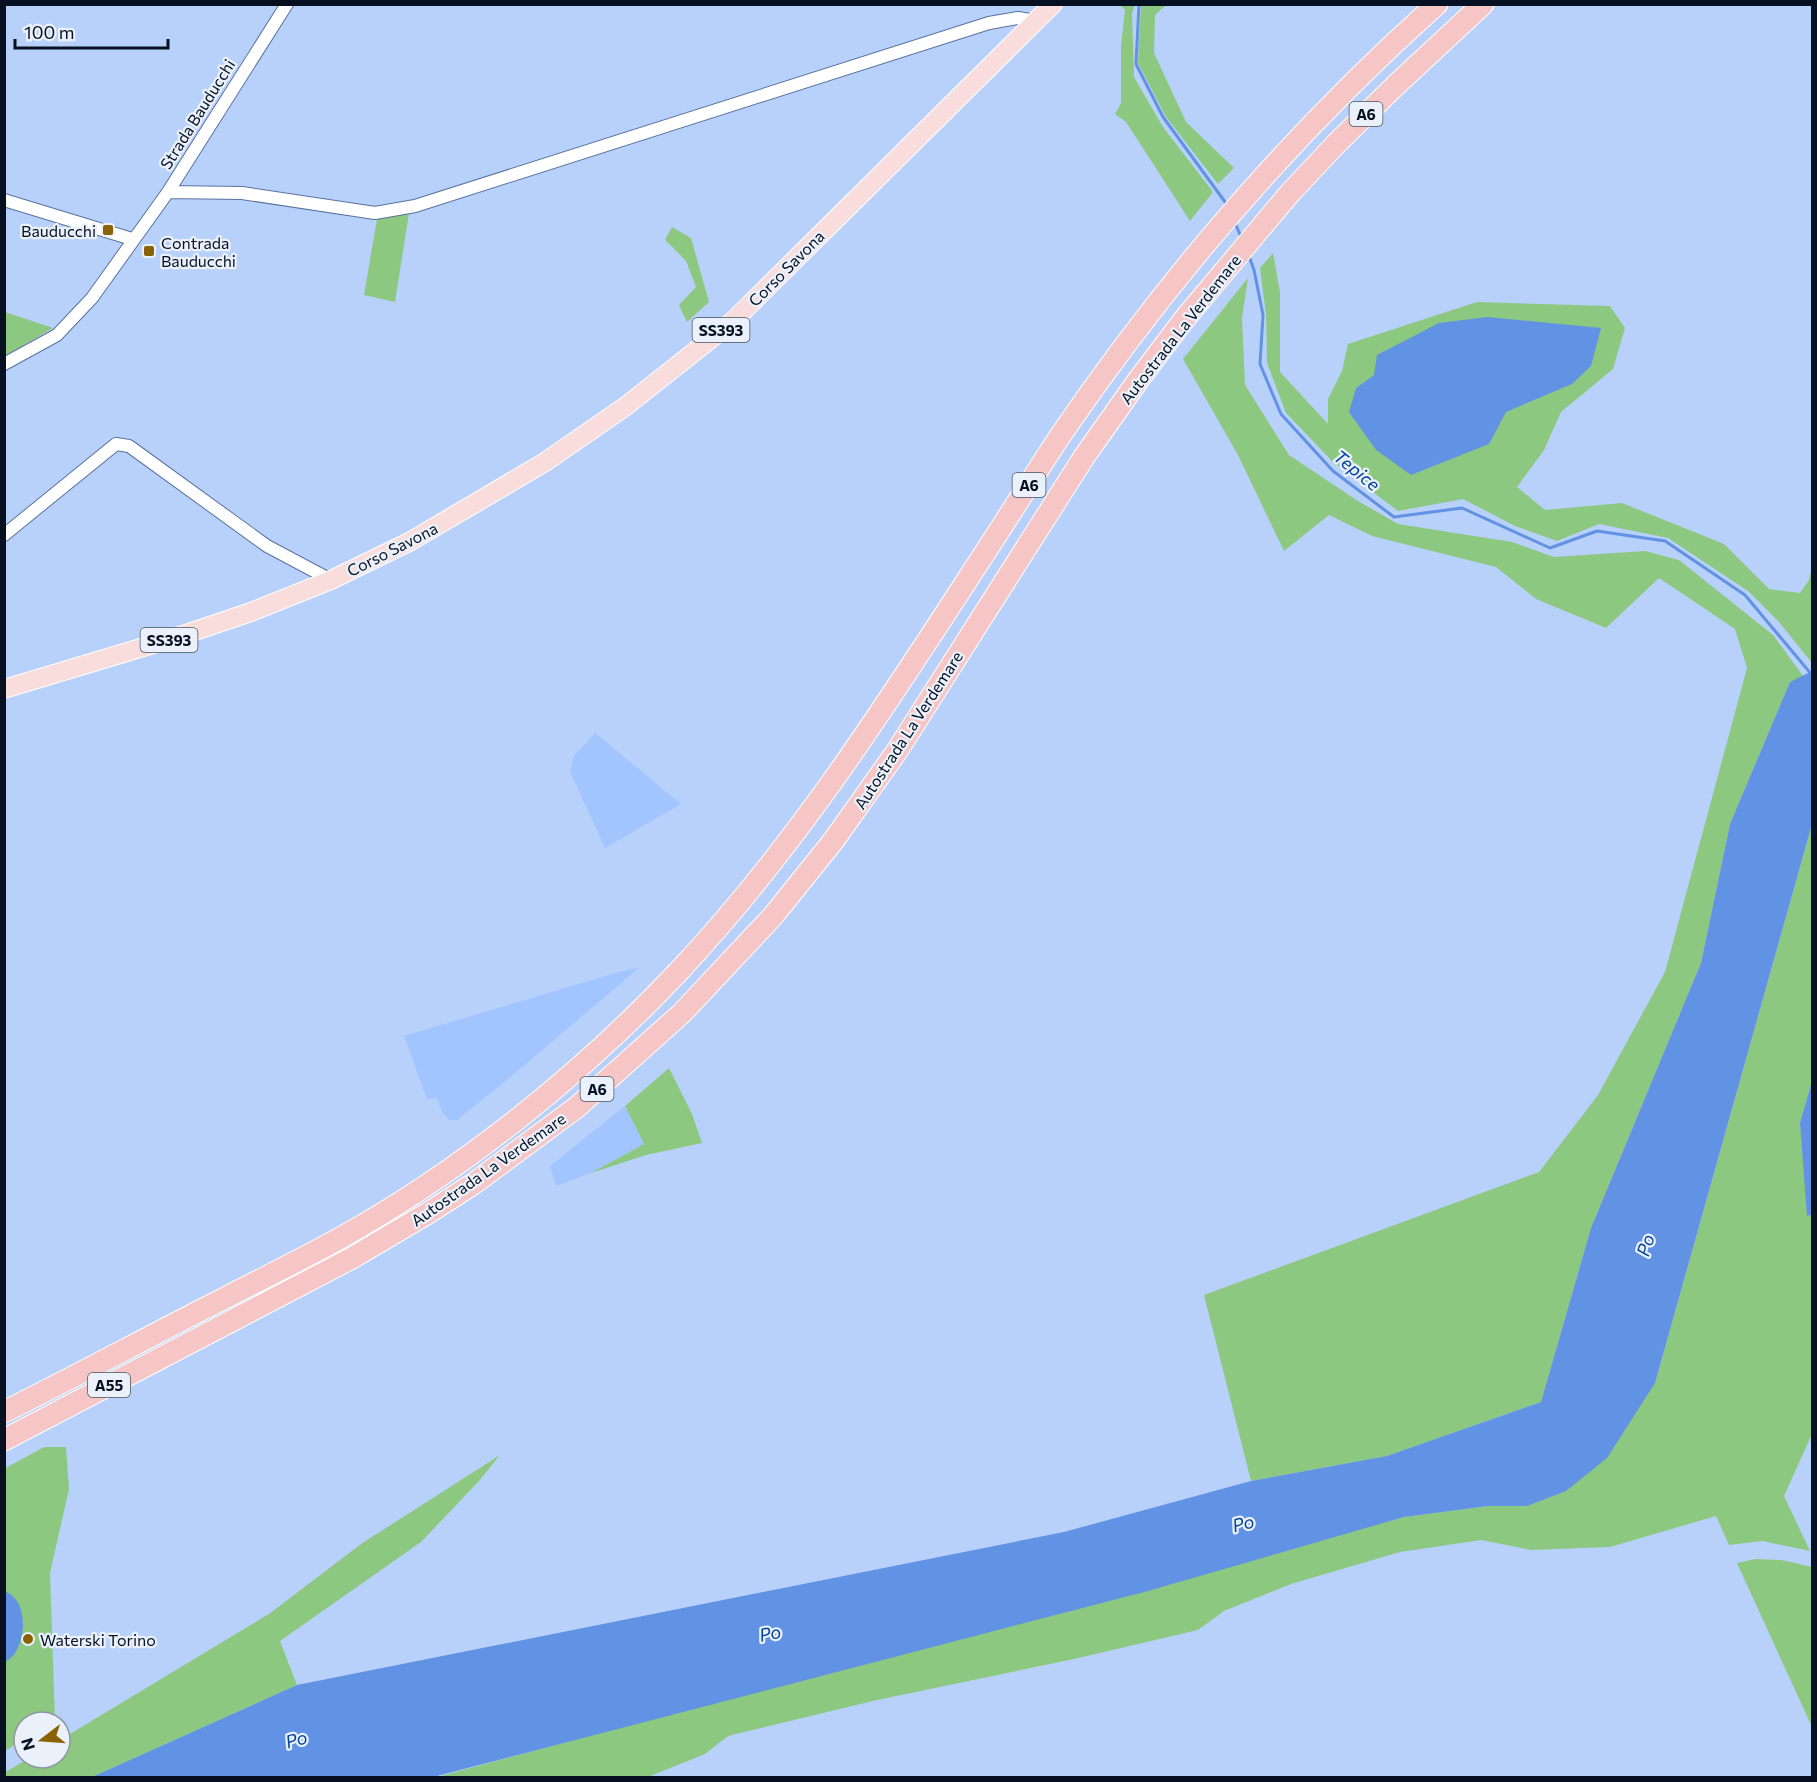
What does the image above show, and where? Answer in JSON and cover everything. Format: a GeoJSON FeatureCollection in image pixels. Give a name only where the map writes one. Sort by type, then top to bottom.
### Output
{"type":"FeatureCollection","features":[{"type":"Feature","properties":{"kind":"highway","name":"Autostrada La Verdemare"},"geometry":{"type":"LineString","coordinates":[[204,1308],[344,1236],[459,1161],[562,1082],[677,973],[751,889],[817,804],[904,677],[1059,439],[1112,364],[1209,239],[1299,138],[1437,4]]}},
{"type":"Feature","properties":{"kind":"highway","name":"Autostrada La Verdemare"},"geometry":{"type":"LineString","coordinates":[[214,1330],[352,1258],[472,1184],[577,1107],[682,1013],[722,972],[773,916],[834,840],[897,751],[1091,448],[1172,334],[1227,267],[1336,144],[1483,4]]}},
{"type":"Feature","properties":{"kind":"highway","name":"A55"},"geometry":{"type":"LineString","coordinates":[[4,1412],[204,1308]]}},
{"type":"Feature","properties":{"kind":"highway","name":"A55"},"geometry":{"type":"LineString","coordinates":[[4,1440],[214,1330]]}},
{"type":"Feature","properties":{"kind":"main road","name":"Corso Savona"},"geometry":{"type":"LineString","coordinates":[[4,689],[177,637],[251,612],[331,580],[411,541],[545,462],[626,406],[732,322],[1053,4]]}},
{"type":"Feature","properties":{"kind":"street","name":"Strada Bauducchi"},"geometry":{"type":"LineString","coordinates":[[4,363],[57,335],[92,298],[132,239],[168,192],[286,4]]}},
{"type":"Feature","properties":{"kind":"street"},"geometry":{"type":"LineString","coordinates":[[168,192],[242,193],[375,213],[393,211],[415,206],[989,23],[1018,18],[1036,21]]}},
{"type":"Feature","properties":{"kind":"street"},"geometry":{"type":"LineString","coordinates":[[4,200],[132,239]]}},
{"type":"Feature","properties":{"kind":"street","name":"Corso Savona"},"geometry":{"type":"LineString","coordinates":[[4,535],[116,444],[129,446],[267,546],[331,580]]}},
{"type":"Feature","properties":{"kind":"shaded area"},"geometry":{"type":"Polygon","coordinates":[[[595,733],[681,804],[605,848],[570,772],[574,756],[595,733]]]}},
{"type":"Feature","properties":{"kind":"shaded area"},"geometry":{"type":"Polygon","coordinates":[[[639,968],[457,1120],[449,1120],[442,1112],[437,1098],[427,1099],[404,1036],[622,971],[639,968]]]}},
{"type":"Feature","properties":{"kind":"shaded area"},"geometry":{"type":"Polygon","coordinates":[[[625,1106],[644,1144],[591,1173],[556,1186],[550,1166],[625,1106]]]}},
{"type":"Feature","properties":{"kind":"green space"},"geometry":{"type":"Polygon","coordinates":[[[1120,5],[1135,5],[1132,13],[1134,77],[1163,127],[1213,192],[1190,221],[1126,122],[1115,114],[1121,103],[1121,46],[1125,10],[1120,5]]]}},
{"type":"Feature","properties":{"kind":"green space"},"geometry":{"type":"Polygon","coordinates":[[[1141,5],[1166,5],[1155,15],[1154,53],[1186,122],[1234,168],[1218,184],[1166,117],[1138,63],[1141,5]]]}},
{"type":"Feature","properties":{"kind":"green space"},"geometry":{"type":"Polygon","coordinates":[[[409,213],[395,302],[364,295],[377,219],[409,213]]]}},
{"type":"Feature","properties":{"kind":"green space"},"geometry":{"type":"Polygon","coordinates":[[[672,227],[691,238],[709,302],[687,322],[679,305],[696,287],[686,261],[665,240],[672,227]]]}},
{"type":"Feature","properties":{"kind":"green space"},"geometry":{"type":"Polygon","coordinates":[[[1273,253],[1280,292],[1280,372],[1328,424],[1328,399],[1342,371],[1348,344],[1477,302],[1610,306],[1625,328],[1613,369],[1561,412],[1544,450],[1517,487],[1545,510],[1622,503],[1724,544],[1769,589],[1800,593],[1809,580],[1812,568],[1812,663],[1779,622],[1748,591],[1668,538],[1599,524],[1557,541],[1515,526],[1463,499],[1398,511],[1333,462],[1286,413],[1267,363],[1266,315],[1260,268],[1273,253]]]}},
{"type":"Feature","properties":{"kind":"green space"},"geometry":{"type":"Polygon","coordinates":[[[1248,278],[1242,318],[1245,385],[1289,455],[1358,501],[1398,524],[1512,542],[1554,557],[1645,551],[1679,560],[1773,635],[1803,676],[1790,682],[1730,824],[1701,963],[1591,1228],[1541,1402],[1387,1456],[1251,1481],[1204,1295],[1539,1172],[1598,1095],[1665,972],[1747,668],[1735,629],[1659,578],[1606,628],[1536,599],[1496,567],[1372,536],[1329,515],[1284,551],[1238,455],[1183,359],[1248,278]]]}},
{"type":"Feature","properties":{"kind":"green space"},"geometry":{"type":"Polygon","coordinates":[[[5,312],[53,328],[5,356],[5,312]]]}},
{"type":"Feature","properties":{"kind":"green space"},"geometry":{"type":"Polygon","coordinates":[[[1812,824],[1812,1081],[1800,1123],[1808,1216],[1812,1215],[1812,1434],[1784,1496],[1810,1551],[1762,1541],[1729,1545],[1716,1516],[1610,1547],[1531,1550],[1481,1540],[1400,1552],[1291,1584],[1224,1611],[1198,1630],[1074,1659],[877,1700],[728,1736],[705,1754],[648,1777],[433,1778],[1404,1517],[1488,1506],[1527,1506],[1655,1383],[1812,824]]]}},
{"type":"Feature","properties":{"kind":"green space"},"geometry":{"type":"Polygon","coordinates":[[[669,1068],[692,1114],[702,1143],[646,1155],[591,1173],[644,1144],[625,1106],[669,1068]]]}},
{"type":"Feature","properties":{"kind":"green space","name":"Waterski Torino"},"geometry":{"type":"Polygon","coordinates":[[[44,1447],[66,1447],[69,1489],[50,1573],[55,1710],[12,1710],[12,1747],[5,1751],[4,1469],[44,1447]]]}},
{"type":"Feature","properties":{"kind":"green space"},"geometry":{"type":"Polygon","coordinates":[[[500,1455],[479,1481],[421,1542],[280,1641],[297,1685],[92,1777],[5,1777],[4,1773],[12,1768],[72,1770],[72,1733],[269,1614],[361,1544],[500,1455]]]}},
{"type":"Feature","properties":{"kind":"green space"},"geometry":{"type":"Polygon","coordinates":[[[1755,1559],[1782,1560],[1812,1567],[1812,1727],[1737,1563],[1755,1559]]]}},
{"type":"Feature","properties":{"kind":"water"},"geometry":{"type":"Polygon","coordinates":[[[1487,317],[1601,328],[1591,366],[1572,384],[1506,412],[1489,444],[1411,475],[1376,450],[1349,412],[1356,388],[1374,375],[1377,355],[1439,323],[1487,317]]]}},
{"type":"Feature","properties":{"kind":"water","name":"Po"},"geometry":{"type":"Polygon","coordinates":[[[1812,671],[1812,824],[1655,1383],[1607,1458],[1566,1491],[1527,1506],[1488,1506],[1404,1517],[1148,1591],[433,1777],[92,1777],[297,1685],[1064,1532],[1251,1481],[1387,1456],[1541,1402],[1591,1228],[1701,963],[1730,824],[1790,682],[1812,671]]]}},
{"type":"Feature","properties":{"kind":"water"},"geometry":{"type":"Polygon","coordinates":[[[1812,1081],[1812,1215],[1807,1216],[1800,1123],[1812,1081]]]}},
{"type":"Feature","properties":{"kind":"water"},"geometry":{"type":"Polygon","coordinates":[[[4,1591],[17,1601],[23,1618],[19,1645],[12,1657],[5,1662],[4,1591]]]}},
{"type":"Feature","properties":{"kind":"waterway","name":"Tepice"},"geometry":{"type":"LineString","coordinates":[[1139,4],[1136,64],[1163,117],[1228,206]]}},
{"type":"Feature","properties":{"kind":"waterway","name":"Tepice"},"geometry":{"type":"LineString","coordinates":[[1235,223],[1242,239]]}},
{"type":"Feature","properties":{"kind":"waterway","name":"Tepice"},"geometry":{"type":"LineString","coordinates":[[1249,256],[1263,315],[1260,364],[1281,414],[1333,471],[1394,517],[1462,508],[1550,548],[1597,531],[1665,541],[1745,595],[1812,675]]}},
{"type":"Feature","properties":{"kind":"place","name":"Bauducchi"},"geometry":{"type":"Point","coordinates":[108,230]}},
{"type":"Feature","properties":{"kind":"place","name":"Contrada Bauducchi"},"geometry":{"type":"Point","coordinates":[149,251]}},
{"type":"Feature","properties":{"kind":"place","name":"Waterski Torino"},"geometry":{"type":"Point","coordinates":[28,1639]}}]}
